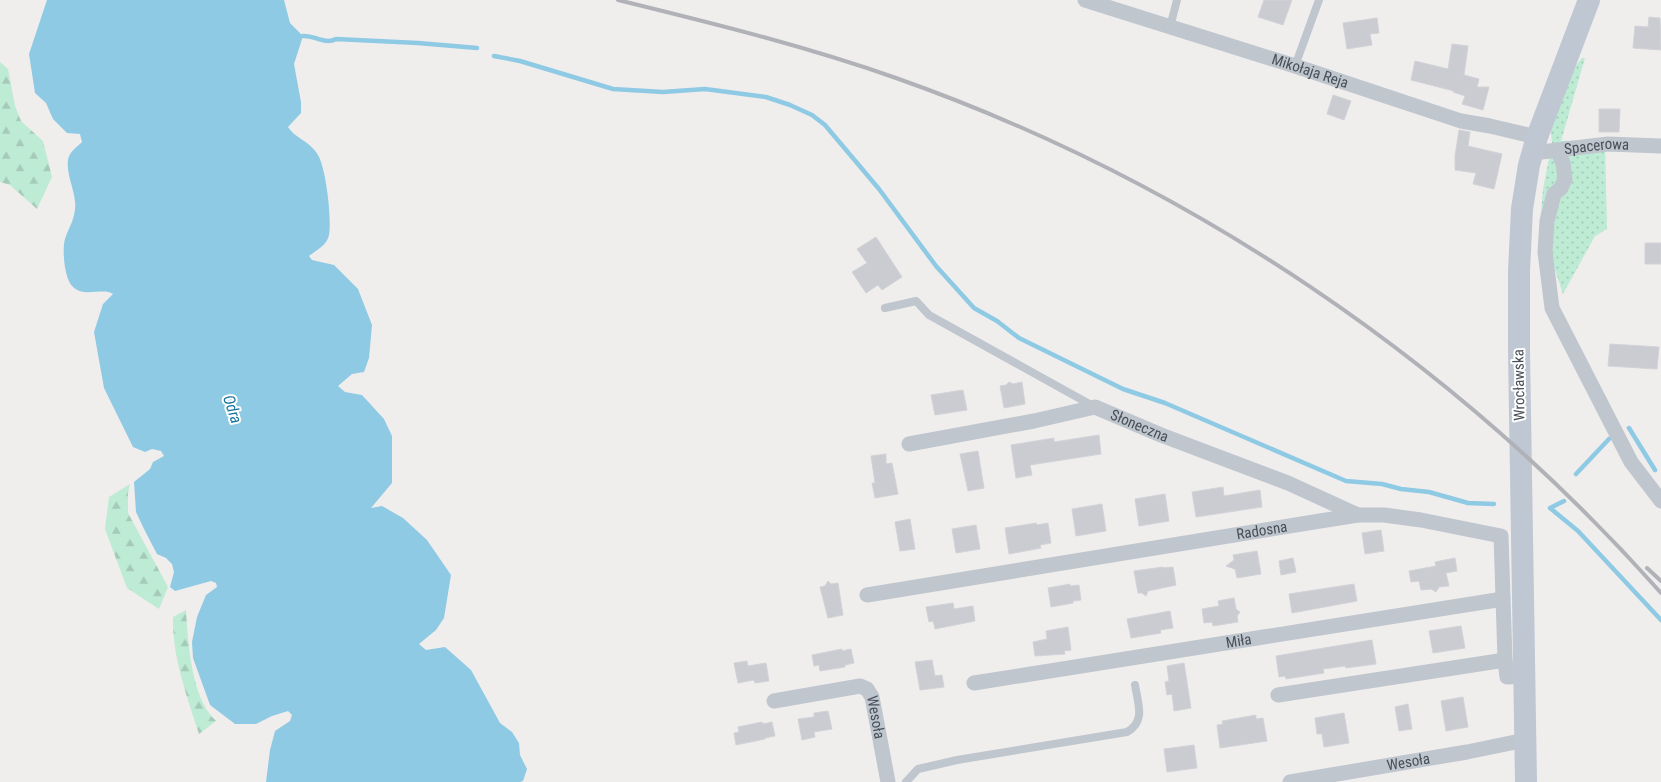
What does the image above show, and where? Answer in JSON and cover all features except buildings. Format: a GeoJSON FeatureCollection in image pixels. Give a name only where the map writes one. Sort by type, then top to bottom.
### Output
{"type":"FeatureCollection","features":[{"type":"Feature","properties":{"kind":"main road","name":"Wrocławska"},"geometry":{"type":"LineString","coordinates":[[1526,782],[1519,271],[1522,209],[1529,165],[1535,145],[1589,0]]}},
{"type":"Feature","properties":{"kind":"street","name":"Mikołaja Reja"},"geometry":{"type":"LineString","coordinates":[[1085,0],[1295,66],[1461,122],[1490,126],[1535,145]]}},
{"type":"Feature","properties":{"kind":"street","name":"Spacerowa"},"geometry":{"type":"LineString","coordinates":[[1535,145],[1557,150],[1608,144],[1661,146]]}},
{"type":"Feature","properties":{"kind":"street"},"geometry":{"type":"LineString","coordinates":[[1557,150],[1563,163],[1565,179],[1561,188],[1554,194],[1547,221],[1545,252],[1552,308],[1631,462],[1661,501]]}},
{"type":"Feature","properties":{"kind":"street","name":"Słoneczna"},"geometry":{"type":"LineString","coordinates":[[909,444],[1034,421],[1095,407],[1161,435],[1288,483],[1358,515]]}},
{"type":"Feature","properties":{"kind":"street","name":"Radosna"},"geometry":{"type":"LineString","coordinates":[[867,595],[1358,515],[1402,517],[1501,536],[1507,677],[1524,676]]}},
{"type":"Feature","properties":{"kind":"street","name":"Miła"},"geometry":{"type":"LineString","coordinates":[[974,683],[1503,599]]}},
{"type":"Feature","properties":{"kind":"street"},"geometry":{"type":"LineString","coordinates":[[1278,695],[1505,660]]}},
{"type":"Feature","properties":{"kind":"street","name":"Wesoła"},"geometry":{"type":"LineString","coordinates":[[774,701],[860,686],[868,689],[872,696],[888,782]]}},
{"type":"Feature","properties":{"kind":"street","name":"Wesoła"},"geometry":{"type":"LineString","coordinates":[[1290,782],[1467,752],[1525,740]]}},
{"type":"Feature","properties":{"kind":"lane"},"geometry":{"type":"LineString","coordinates":[[1170,27],[1177,0]]}},
{"type":"Feature","properties":{"kind":"lane"},"geometry":{"type":"LineString","coordinates":[[1295,66],[1319,0]]}},
{"type":"Feature","properties":{"kind":"lane"},"geometry":{"type":"LineString","coordinates":[[885,308],[916,301],[929,315],[1095,407]]}},
{"type":"Feature","properties":{"kind":"lane"},"geometry":{"type":"LineString","coordinates":[[906,782],[918,770],[958,760],[1127,732],[1136,727],[1139,718],[1135,685]]}},
{"type":"Feature","properties":{"kind":"green space"},"geometry":{"type":"Polygon","coordinates":[[[1582,58],[1585,58],[1561,141],[1605,140],[1607,229],[1595,236],[1563,294],[1540,224],[1543,189],[1552,143],[1550,123],[1571,71],[1582,58]]]}},
{"type":"Feature","properties":{"kind":"green space"},"geometry":{"type":"Polygon","coordinates":[[[0,62],[8,69],[15,106],[21,121],[43,141],[52,177],[37,209],[10,185],[0,182],[0,62]]]}},
{"type":"Feature","properties":{"kind":"green space"},"geometry":{"type":"Polygon","coordinates":[[[130,484],[128,513],[168,587],[159,609],[127,588],[105,529],[109,497],[130,484]]]}},
{"type":"Feature","properties":{"kind":"green space"},"geometry":{"type":"Polygon","coordinates":[[[186,610],[192,669],[196,684],[208,711],[216,721],[199,734],[181,676],[173,632],[173,617],[186,610]]]}},
{"type":"Feature","properties":{"kind":"water","name":"Odra"},"geometry":{"type":"Polygon","coordinates":[[[47,0],[284,0],[290,23],[303,36],[294,64],[301,102],[301,113],[288,127],[295,135],[311,146],[318,155],[324,171],[329,207],[330,228],[328,239],[309,256],[312,260],[334,265],[358,289],[372,325],[369,358],[364,372],[352,374],[338,386],[345,392],[362,395],[384,419],[392,436],[392,483],[371,508],[382,506],[403,518],[427,540],[451,575],[444,618],[436,630],[419,644],[426,650],[445,647],[471,670],[500,723],[512,732],[519,743],[520,755],[527,769],[523,781],[266,782],[270,750],[275,731],[290,721],[292,715],[288,711],[256,724],[235,724],[210,705],[193,658],[192,642],[197,617],[206,595],[217,587],[216,583],[211,581],[175,591],[170,587],[174,572],[172,564],[166,558],[157,554],[136,512],[134,482],[150,469],[153,462],[164,456],[161,451],[152,449],[145,452],[133,447],[104,388],[94,332],[103,304],[113,294],[109,292],[83,292],[78,290],[70,283],[66,271],[64,244],[75,209],[68,160],[72,152],[82,142],[80,134],[67,133],[53,119],[46,103],[35,93],[29,54],[47,0]]]}},
{"type":"Feature","properties":{"kind":"waterway"},"geometry":{"type":"LineString","coordinates":[[303,36],[328,41],[336,39],[477,48]]}},
{"type":"Feature","properties":{"kind":"waterway"},"geometry":{"type":"LineString","coordinates":[[494,56],[520,61],[613,89],[663,92],[705,89],[766,97],[790,105],[812,115],[825,125],[879,189],[936,266],[974,308],[997,321],[1019,338],[1123,389],[1165,403],[1346,481],[1382,484],[1401,489],[1429,492],[1468,503],[1494,504]]}},
{"type":"Feature","properties":{"kind":"waterway"},"geometry":{"type":"LineString","coordinates":[[1629,428],[1655,470]]}},
{"type":"Feature","properties":{"kind":"waterway"},"geometry":{"type":"LineString","coordinates":[[1576,474],[1609,439]]}},
{"type":"Feature","properties":{"kind":"waterway"},"geometry":{"type":"LineString","coordinates":[[1564,501],[1550,508],[1578,531],[1661,620]]}},
{"type":"Feature","properties":{"kind":"railway"},"geometry":{"type":"LineString","coordinates":[[618,0],[793,45],[896,78],[1004,120],[1110,169],[1212,225],[1311,287],[1405,355],[1496,429],[1581,508],[1661,593]]}},
{"type":"Feature","properties":{"kind":"railway"},"geometry":{"type":"LineString","coordinates":[[1647,568],[1661,581]]}}]}
